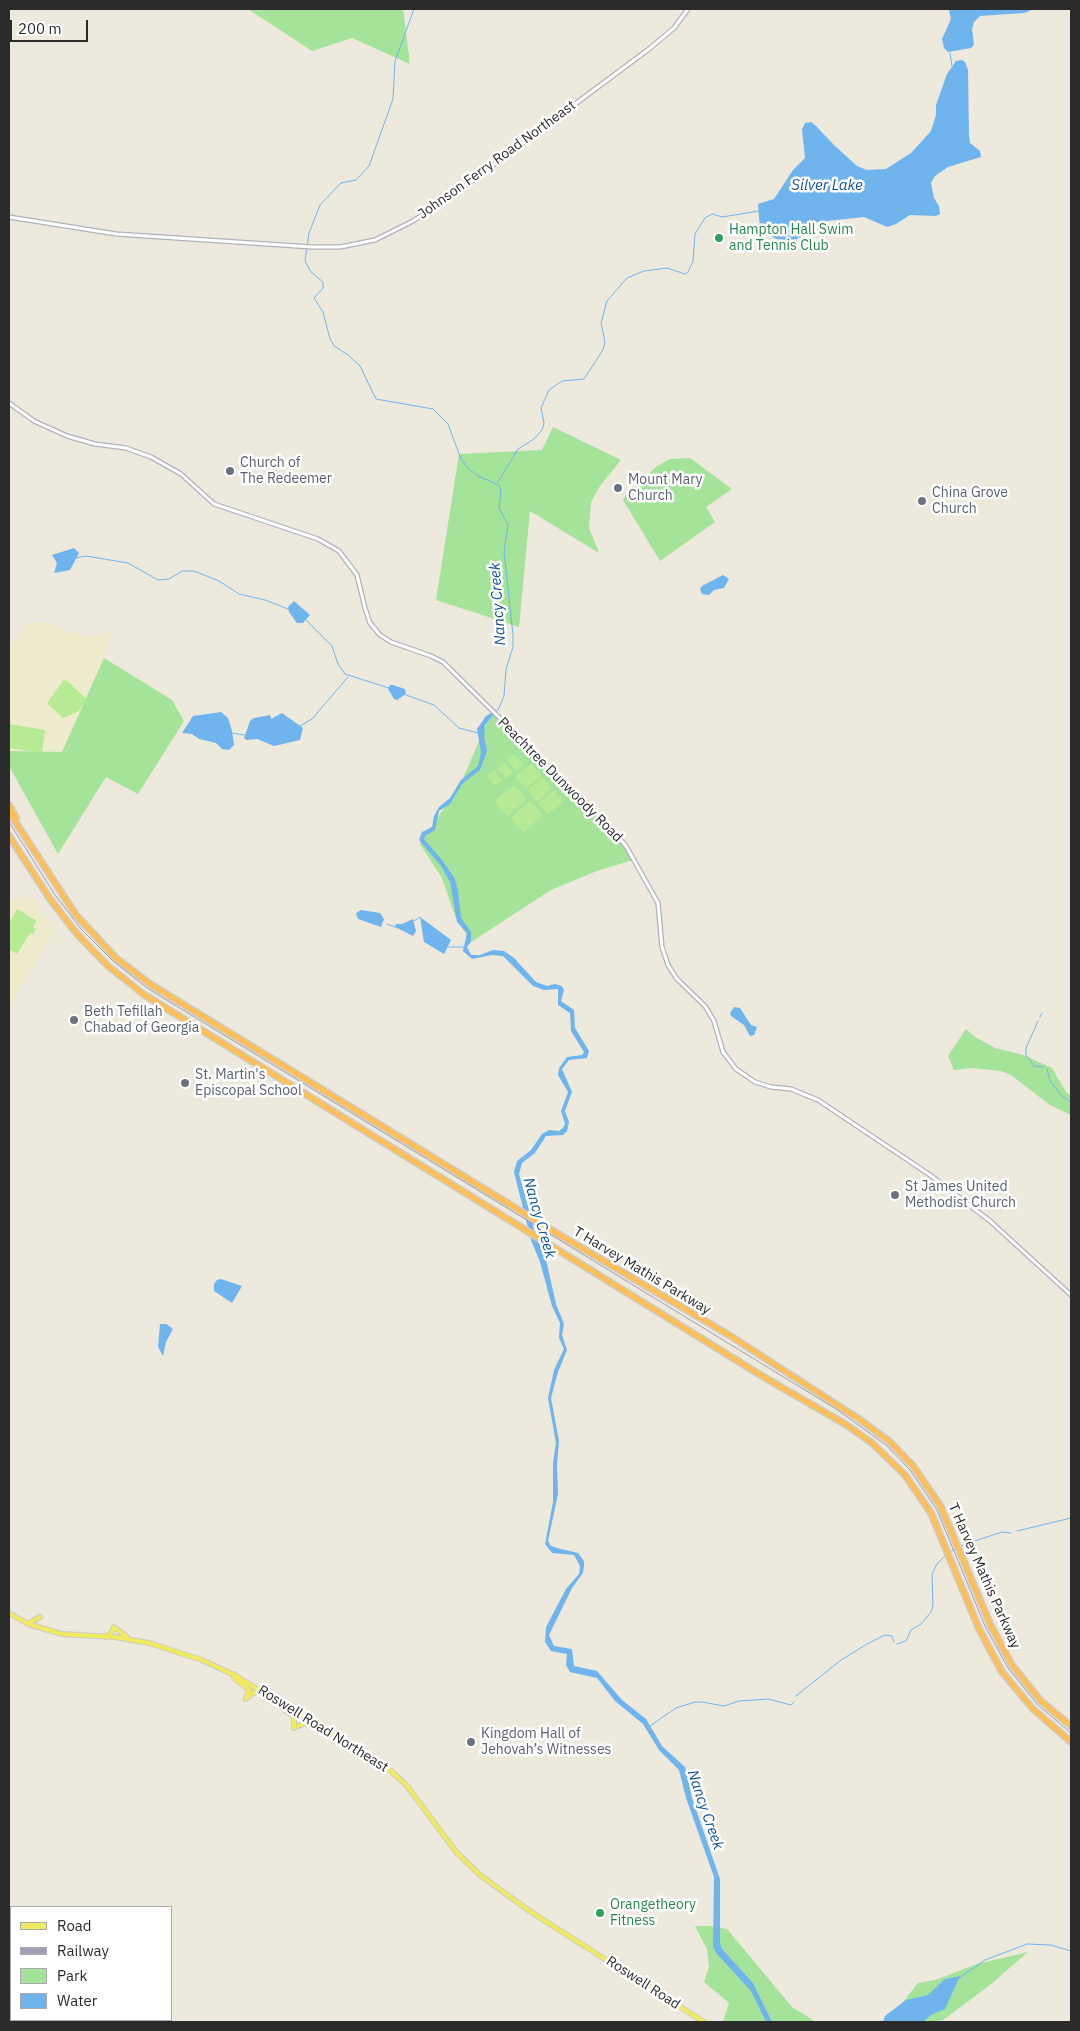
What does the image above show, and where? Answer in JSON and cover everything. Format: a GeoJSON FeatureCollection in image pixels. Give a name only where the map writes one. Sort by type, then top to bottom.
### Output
{"type":"FeatureCollection","features":[{"type":"Feature","properties":{"kind":"highway"},"geometry":{"type":"LineString","coordinates":[[9,805],[44,868]]}},
{"type":"Feature","properties":{"kind":"highway","name":"T Harvey Mathis Parkway"},"geometry":{"type":"LineString","coordinates":[[9,812],[44,868],[86,927],[116,958],[138,976],[552,1231],[729,1336],[870,1426],[898,1450],[914,1467],[946,1517],[995,1635],[1012,1666],[1041,1701],[1071,1726]]}},
{"type":"Feature","properties":{"kind":"highway","name":"T Harvey Mathis Parkway"},"geometry":{"type":"LineString","coordinates":[[9,836],[68,923],[98,956],[132,986],[863,1436],[905,1475],[937,1525],[990,1651],[1009,1682],[1033,1709],[1071,1742]]}},
{"type":"Feature","properties":{"kind":"main road","name":"Johnson Ferry Road Northeast"},"geometry":{"type":"LineString","coordinates":[[9,217],[116,234],[312,247],[340,247],[375,240],[429,211],[649,49],[674,28],[688,9]]}},
{"type":"Feature","properties":{"kind":"main road","name":"Peachtree Dunwoody Road"},"geometry":{"type":"LineString","coordinates":[[9,403],[34,421],[67,436],[92,443],[126,448],[157,460],[181,474],[208,501],[222,508],[318,539],[331,546],[353,567],[359,580],[367,614],[380,635],[400,646],[443,662],[626,846],[658,903],[662,946],[668,965],[677,979],[705,1006],[714,1021],[722,1052],[736,1069],[755,1082],[771,1087],[791,1089],[818,1100],[928,1174],[990,1221],[1071,1295]]}},
{"type":"Feature","properties":{"kind":"main road","name":"Roswell Road Northeast"},"geometry":{"type":"LineString","coordinates":[[9,1613],[28,1624],[62,1634],[129,1639],[202,1660],[234,1674],[397,1776],[408,1786],[448,1843],[472,1868],[531,1912],[582,1944]]}},
{"type":"Feature","properties":{"kind":"main road"},"geometry":{"type":"LineString","coordinates":[[28,1624],[40,1617]]}},
{"type":"Feature","properties":{"kind":"main road"},"geometry":{"type":"LineString","coordinates":[[106,1637],[112,1632],[114,1627],[120,1634],[129,1639]]}},
{"type":"Feature","properties":{"kind":"main road"},"geometry":{"type":"LineString","coordinates":[[234,1674],[234,1678],[249,1690],[246,1699],[252,1693],[263,1692]]}},
{"type":"Feature","properties":{"kind":"main road"},"geometry":{"type":"LineString","coordinates":[[280,1703],[281,1707],[294,1717],[296,1727],[306,1723],[316,1724]]}},
{"type":"Feature","properties":{"kind":"main road","name":"Roswell Road"},"geometry":{"type":"LineString","coordinates":[[582,1944],[704,2022]]}},
{"type":"Feature","properties":{"kind":"shaded area"},"geometry":{"type":"Polygon","coordinates":[[[48,621],[68,632],[88,637],[110,632],[104,658],[62,752],[9,751],[9,651],[28,622],[48,621]]]}},
{"type":"Feature","properties":{"kind":"shaded area"},"geometry":{"type":"Polygon","coordinates":[[[29,897],[35,900],[55,930],[9,1007],[9,902],[29,897]]]}},
{"type":"Feature","properties":{"kind":"green space"},"geometry":{"type":"Polygon","coordinates":[[[248,9],[403,9],[410,64],[352,38],[312,51],[248,9]]]}},
{"type":"Feature","properties":{"kind":"green space"},"geometry":{"type":"Polygon","coordinates":[[[553,427],[621,460],[600,486],[591,502],[589,528],[599,553],[530,511],[519,627],[436,600],[459,454],[542,450],[553,427]]]}},
{"type":"Feature","properties":{"kind":"green space"},"geometry":{"type":"Polygon","coordinates":[[[690,458],[732,489],[706,507],[715,522],[660,561],[623,500],[656,467],[670,459],[690,458]]]}},
{"type":"Feature","properties":{"kind":"green space"},"geometry":{"type":"Polygon","coordinates":[[[104,658],[172,700],[184,721],[138,794],[106,777],[58,854],[9,766],[9,751],[62,752],[104,658]]]}},
{"type":"Feature","properties":{"kind":"green space"},"geometry":{"type":"Polygon","coordinates":[[[66,680],[87,699],[79,711],[63,718],[47,703],[63,681],[66,680]]]}},
{"type":"Feature","properties":{"kind":"green space"},"geometry":{"type":"Polygon","coordinates":[[[492,711],[620,837],[636,859],[597,871],[551,890],[468,944],[466,934],[455,916],[442,878],[420,844],[461,783],[492,711]]]}},
{"type":"Feature","properties":{"kind":"green space"},"geometry":{"type":"Polygon","coordinates":[[[9,724],[45,730],[42,753],[9,748],[9,724]]]}},
{"type":"Feature","properties":{"kind":"green space"},"geometry":{"type":"Polygon","coordinates":[[[514,754],[523,764],[516,770],[507,760],[514,754]]]}},
{"type":"Feature","properties":{"kind":"green space"},"geometry":{"type":"Polygon","coordinates":[[[504,762],[513,773],[506,779],[497,769],[504,762]]]}},
{"type":"Feature","properties":{"kind":"green space"},"geometry":{"type":"Polygon","coordinates":[[[531,764],[541,776],[526,789],[515,777],[531,764]]]}},
{"type":"Feature","properties":{"kind":"green space"},"geometry":{"type":"Polygon","coordinates":[[[494,770],[503,780],[496,786],[487,776],[494,770]]]}},
{"type":"Feature","properties":{"kind":"green space"},"geometry":{"type":"Polygon","coordinates":[[[542,777],[552,789],[537,802],[527,790],[542,777]]]}},
{"type":"Feature","properties":{"kind":"green space"},"geometry":{"type":"Polygon","coordinates":[[[514,784],[527,799],[507,817],[494,802],[514,784]]]}},
{"type":"Feature","properties":{"kind":"green space"},"geometry":{"type":"Polygon","coordinates":[[[553,790],[563,802],[548,815],[538,803],[553,790]]]}},
{"type":"Feature","properties":{"kind":"green space"},"geometry":{"type":"Polygon","coordinates":[[[530,800],[543,815],[523,833],[510,818],[530,800]]]}},
{"type":"Feature","properties":{"kind":"green space"},"geometry":{"type":"Polygon","coordinates":[[[17,909],[37,921],[33,927],[36,929],[33,934],[30,933],[17,954],[9,949],[9,923],[17,909]]]}},
{"type":"Feature","properties":{"kind":"green space"},"geometry":{"type":"Polygon","coordinates":[[[966,1029],[975,1037],[995,1048],[1023,1055],[1052,1068],[1066,1092],[1071,1096],[1071,1115],[1050,1105],[1011,1075],[1001,1071],[971,1068],[954,1070],[948,1056],[966,1029]]]}},
{"type":"Feature","properties":{"kind":"green space"},"geometry":{"type":"Polygon","coordinates":[[[695,1926],[727,1929],[792,2007],[816,2022],[723,2022],[729,2003],[704,1982],[709,1967],[707,1949],[695,1926]]]}},
{"type":"Feature","properties":{"kind":"green space"},"geometry":{"type":"Polygon","coordinates":[[[1028,1952],[990,1985],[943,2020],[933,2022],[887,2022],[918,1983],[935,1980],[977,1964],[1028,1952]]]}},
{"type":"Feature","properties":{"kind":"water"},"geometry":{"type":"Polygon","coordinates":[[[947,9],[1035,9],[1024,13],[980,16],[974,22],[972,29],[974,45],[971,48],[948,52],[944,48],[942,39],[951,19],[947,9]]]}},
{"type":"Feature","properties":{"kind":"water","name":"Silver Lake"},"geometry":{"type":"Polygon","coordinates":[[[962,60],[965,62],[968,70],[970,143],[980,151],[981,157],[948,167],[935,176],[931,183],[940,214],[936,216],[910,215],[896,224],[887,227],[864,217],[818,222],[811,225],[799,238],[791,241],[776,239],[760,229],[758,204],[774,199],[793,170],[805,158],[802,129],[805,123],[811,122],[816,126],[857,166],[867,170],[886,169],[911,153],[931,131],[936,115],[936,105],[947,74],[956,61],[962,60]]]}},
{"type":"Feature","properties":{"kind":"water"},"geometry":{"type":"Polygon","coordinates":[[[74,548],[79,553],[70,570],[54,573],[57,563],[52,555],[74,548]]]}},
{"type":"Feature","properties":{"kind":"water"},"geometry":{"type":"Polygon","coordinates":[[[723,575],[729,579],[724,588],[714,590],[709,595],[702,594],[700,589],[702,586],[723,575]]]}},
{"type":"Feature","properties":{"kind":"water"},"geometry":{"type":"Polygon","coordinates":[[[294,601],[310,615],[303,623],[297,623],[289,612],[288,607],[294,601]]]}},
{"type":"Feature","properties":{"kind":"water"},"geometry":{"type":"Polygon","coordinates":[[[390,685],[405,689],[406,694],[397,700],[394,699],[388,689],[390,685]]]}},
{"type":"Feature","properties":{"kind":"water"},"geometry":{"type":"Polygon","coordinates":[[[498,709],[485,725],[484,737],[487,751],[480,770],[462,784],[450,804],[439,811],[435,830],[426,835],[424,839],[455,879],[461,918],[471,932],[471,942],[467,947],[471,955],[480,955],[493,950],[504,951],[514,958],[536,982],[547,986],[555,984],[562,986],[564,990],[561,1001],[574,1010],[575,1028],[589,1051],[587,1058],[569,1060],[562,1069],[572,1092],[565,1111],[569,1122],[567,1131],[563,1135],[546,1136],[535,1153],[522,1163],[519,1174],[537,1240],[545,1255],[556,1304],[564,1324],[562,1335],[567,1350],[558,1372],[551,1398],[559,1441],[557,1464],[558,1494],[548,1541],[551,1546],[578,1553],[584,1561],[583,1573],[572,1588],[549,1635],[554,1646],[572,1649],[574,1666],[597,1671],[622,1700],[646,1719],[662,1746],[685,1767],[692,1798],[720,1879],[720,1943],[722,1949],[753,1983],[772,2022],[766,2022],[751,1991],[717,1954],[713,1947],[714,1877],[686,1798],[679,1770],[659,1750],[643,1724],[615,1701],[597,1678],[570,1672],[566,1665],[567,1654],[551,1651],[545,1642],[546,1627],[566,1589],[579,1574],[580,1566],[574,1555],[552,1553],[545,1544],[553,1502],[553,1463],[556,1443],[548,1398],[554,1370],[564,1349],[559,1338],[560,1323],[552,1306],[540,1262],[531,1240],[514,1172],[517,1161],[531,1150],[542,1134],[549,1130],[559,1131],[563,1128],[565,1124],[561,1111],[568,1092],[558,1075],[559,1068],[567,1057],[582,1055],[584,1052],[571,1031],[570,1013],[558,1005],[558,989],[544,990],[533,986],[503,956],[492,955],[472,959],[463,951],[467,933],[457,922],[450,882],[441,866],[419,840],[422,832],[432,827],[434,816],[439,807],[450,798],[461,780],[478,766],[481,752],[477,729],[486,716],[498,709]]]}},
{"type":"Feature","properties":{"kind":"water"},"geometry":{"type":"Polygon","coordinates":[[[221,712],[228,718],[232,731],[234,745],[229,750],[222,749],[216,743],[199,739],[192,734],[182,733],[193,716],[221,712]]]}},
{"type":"Feature","properties":{"kind":"water"},"geometry":{"type":"Polygon","coordinates":[[[282,713],[303,728],[300,740],[274,746],[257,739],[247,740],[244,738],[250,721],[254,718],[270,715],[271,719],[282,713]]]}},
{"type":"Feature","properties":{"kind":"water"},"geometry":{"type":"Polygon","coordinates":[[[361,910],[380,913],[384,919],[381,927],[358,919],[356,913],[361,910]]]}},
{"type":"Feature","properties":{"kind":"water"},"geometry":{"type":"Polygon","coordinates":[[[420,917],[451,940],[444,954],[424,942],[420,917]]]}},
{"type":"Feature","properties":{"kind":"water"},"geometry":{"type":"Polygon","coordinates":[[[413,919],[416,931],[413,936],[395,927],[396,924],[402,924],[413,919]]]}},
{"type":"Feature","properties":{"kind":"water"},"geometry":{"type":"Polygon","coordinates":[[[734,1007],[740,1008],[751,1025],[757,1027],[754,1035],[750,1036],[744,1025],[731,1016],[730,1013],[734,1007]]]}},
{"type":"Feature","properties":{"kind":"water"},"geometry":{"type":"Polygon","coordinates":[[[221,1279],[242,1286],[232,1303],[214,1291],[214,1284],[217,1280],[221,1279]]]}},
{"type":"Feature","properties":{"kind":"water"},"geometry":{"type":"Polygon","coordinates":[[[160,1324],[166,1324],[173,1329],[166,1342],[163,1356],[158,1347],[160,1324]]]}},
{"type":"Feature","properties":{"kind":"water"},"geometry":{"type":"Polygon","coordinates":[[[960,1976],[945,2009],[931,2015],[923,2022],[883,2022],[885,2016],[906,2000],[928,1995],[945,1979],[960,1976]]]}},
{"type":"Feature","properties":{"kind":"waterway","name":"Nancy Creek"},"geometry":{"type":"LineString","coordinates":[[414,9],[395,61],[393,99],[369,166],[356,180],[341,183],[320,205],[309,233],[305,261],[311,272],[323,282],[323,288],[314,298],[323,312],[330,339],[334,346],[360,366],[376,399],[433,409],[448,424],[461,459],[468,468],[478,476],[499,485],[501,492],[499,508],[508,525],[504,552],[513,647],[506,669],[504,696],[498,710]]}},
{"type":"Feature","properties":{"kind":"waterway"},"geometry":{"type":"LineString","coordinates":[[950,53],[952,66]]}},
{"type":"Feature","properties":{"kind":"waterway"},"geometry":{"type":"LineString","coordinates":[[498,482],[518,449],[534,439],[542,430],[544,423],[541,408],[549,390],[562,381],[584,379],[603,350],[605,342],[601,323],[607,301],[627,278],[644,271],[667,268],[685,274],[688,272],[693,261],[695,234],[705,218],[712,214],[722,217],[759,211]]}},
{"type":"Feature","properties":{"kind":"waterway"},"geometry":{"type":"LineString","coordinates":[[75,558],[86,556],[128,563],[158,580],[169,579],[182,571],[194,571],[219,581],[239,594],[265,600],[288,609]]}},
{"type":"Feature","properties":{"kind":"waterway"},"geometry":{"type":"LineString","coordinates":[[306,620],[332,646],[338,664],[345,674],[389,688]]}},
{"type":"Feature","properties":{"kind":"waterway"},"geometry":{"type":"LineString","coordinates":[[300,726],[312,719],[348,677]]}},
{"type":"Feature","properties":{"kind":"waterway"},"geometry":{"type":"LineString","coordinates":[[406,695],[434,705],[459,728],[478,733]]}},
{"type":"Feature","properties":{"kind":"waterway"},"geometry":{"type":"LineString","coordinates":[[232,733],[244,735]]}},
{"type":"Feature","properties":{"kind":"waterway"},"geometry":{"type":"LineString","coordinates":[[414,921],[420,917]]}},
{"type":"Feature","properties":{"kind":"waterway"},"geometry":{"type":"LineString","coordinates":[[387,924],[395,927]]}},
{"type":"Feature","properties":{"kind":"waterway"},"geometry":{"type":"LineString","coordinates":[[448,947],[465,947]]}},
{"type":"Feature","properties":{"kind":"waterway"},"geometry":{"type":"LineString","coordinates":[[1040,1017],[1042,1013]]}},
{"type":"Feature","properties":{"kind":"waterway"},"geometry":{"type":"LineString","coordinates":[[1038,1021],[1026,1048],[1026,1055],[1034,1066],[1043,1067]]}},
{"type":"Feature","properties":{"kind":"waterway"},"geometry":{"type":"LineString","coordinates":[[1047,1069],[1050,1081],[1062,1096],[1071,1102]]}},
{"type":"Feature","properties":{"kind":"waterway"},"geometry":{"type":"LineString","coordinates":[[1017,1531],[1071,1518]]}},
{"type":"Feature","properties":{"kind":"waterway"},"geometry":{"type":"LineString","coordinates":[[960,1546],[1002,1532],[1011,1533]]}},
{"type":"Feature","properties":{"kind":"waterway"},"geometry":{"type":"LineString","coordinates":[[949,1552],[957,1548]]}},
{"type":"Feature","properties":{"kind":"waterway"},"geometry":{"type":"LineString","coordinates":[[897,1644],[906,1641],[911,1630],[921,1624],[931,1612],[933,1605],[932,1574],[937,1564],[946,1555]]}},
{"type":"Feature","properties":{"kind":"waterway"},"geometry":{"type":"LineString","coordinates":[[796,1696],[841,1660],[867,1644],[885,1635],[892,1636],[894,1642]]}},
{"type":"Feature","properties":{"kind":"waterway"},"geometry":{"type":"LineString","coordinates":[[650,1726],[676,1708],[695,1702],[724,1706],[739,1701],[768,1699],[791,1705],[794,1702]]}},
{"type":"Feature","properties":{"kind":"waterway"},"geometry":{"type":"LineString","coordinates":[[959,1978],[985,1960],[1027,1944],[1051,1945],[1071,1951]]}},
{"type":"Feature","properties":{"kind":"railway"},"geometry":{"type":"LineString","coordinates":[[9,822],[55,895],[82,930],[113,961],[147,988],[836,1409],[886,1445],[910,1470],[937,1510],[985,1626],[1008,1668],[1038,1705],[1071,1733]]}},
{"type":"Feature","properties":{"kind":"place","name":"Hampton Hall Swim and Tennis Club"},"geometry":{"type":"Point","coordinates":[719,238]}},
{"type":"Feature","properties":{"kind":"place","name":"Church of The Redeemer"},"geometry":{"type":"Point","coordinates":[230,471]}},
{"type":"Feature","properties":{"kind":"place","name":"Mount Mary Church"},"geometry":{"type":"Point","coordinates":[618,488]}},
{"type":"Feature","properties":{"kind":"place","name":"China Grove Church"},"geometry":{"type":"Point","coordinates":[922,501]}},
{"type":"Feature","properties":{"kind":"place","name":"Beth Tefillah Chabad of Georgia"},"geometry":{"type":"Point","coordinates":[74,1020]}},
{"type":"Feature","properties":{"kind":"place","name":"St. Martin's Episcopal School"},"geometry":{"type":"Point","coordinates":[185,1083]}},
{"type":"Feature","properties":{"kind":"place","name":"St James United Methodist Church"},"geometry":{"type":"Point","coordinates":[895,1195]}},
{"type":"Feature","properties":{"kind":"place","name":"Kingdom Hall of Jehovah’s Witnesses"},"geometry":{"type":"Point","coordinates":[471,1742]}},
{"type":"Feature","properties":{"kind":"place","name":"Orangetheory Fitness"},"geometry":{"type":"Point","coordinates":[600,1913]}}]}
